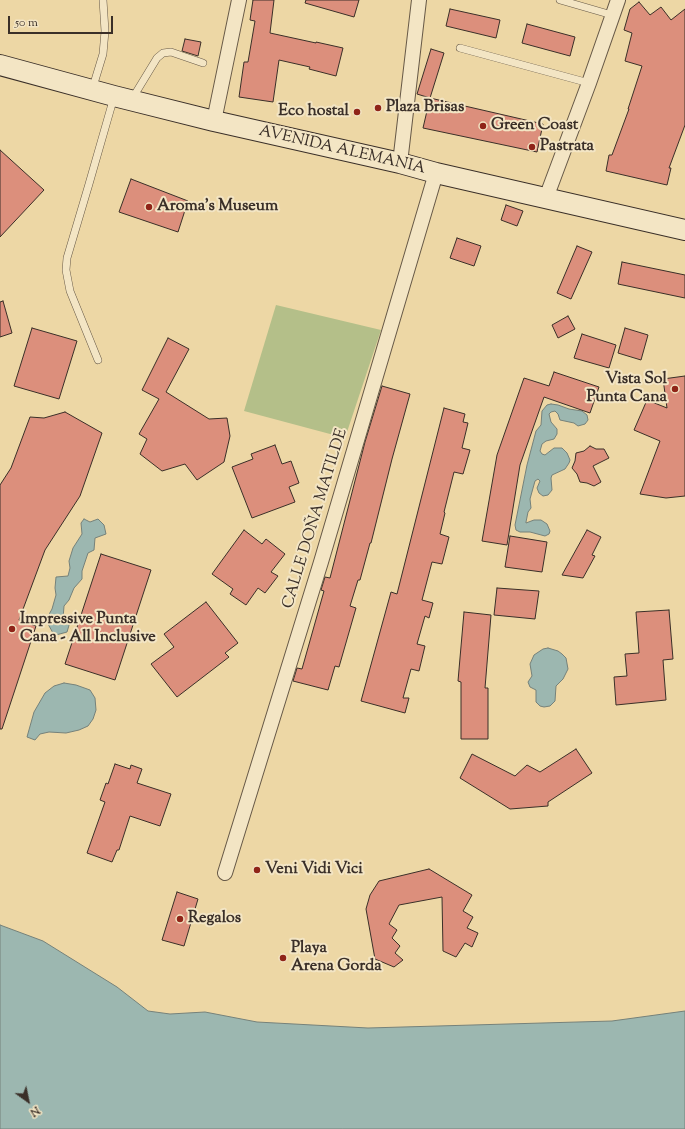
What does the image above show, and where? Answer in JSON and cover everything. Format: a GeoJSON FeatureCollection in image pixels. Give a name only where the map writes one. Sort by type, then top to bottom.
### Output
{"type":"FeatureCollection","features":[{"type":"Feature","properties":{"kind":"street"},"geometry":{"type":"LineString","coordinates":[[214,121],[239,0]]}},
{"type":"Feature","properties":{"kind":"street"},"geometry":{"type":"LineString","coordinates":[[400,163],[419,0]]}},
{"type":"Feature","properties":{"kind":"street"},"geometry":{"type":"LineString","coordinates":[[546,198],[618,0]]}},
{"type":"Feature","properties":{"kind":"street","name":"AVENIDA ALEMANIA"},"geometry":{"type":"LineString","coordinates":[[0,65],[214,121],[685,230]]}},
{"type":"Feature","properties":{"kind":"street","name":"CALLE DOÑA MATILDE"},"geometry":{"type":"LineString","coordinates":[[225,873],[321,562],[436,173]]}},
{"type":"Feature","properties":{"kind":"lane"},"geometry":{"type":"LineString","coordinates":[[92,90],[104,54],[106,31],[102,0]]}},
{"type":"Feature","properties":{"kind":"lane"},"geometry":{"type":"LineString","coordinates":[[560,0],[612,15]]}},
{"type":"Feature","properties":{"kind":"lane"},"geometry":{"type":"LineString","coordinates":[[460,48],[589,83]]}},
{"type":"Feature","properties":{"kind":"lane"},"geometry":{"type":"LineString","coordinates":[[98,360],[70,291],[66,270],[67,258],[90,184],[123,98],[157,58],[163,53],[171,52],[203,63]]}},
{"type":"Feature","properties":{"kind":"green space"},"geometry":{"type":"Polygon","coordinates":[[[276,305],[381,330],[345,438],[244,411],[276,305]]]}},
{"type":"Feature","properties":{"kind":"water"},"geometry":{"type":"Polygon","coordinates":[[[551,404],[582,411],[587,415],[588,420],[585,424],[578,426],[574,423],[560,420],[555,411],[549,414],[551,422],[557,429],[557,434],[554,439],[546,441],[542,444],[540,451],[545,455],[554,448],[562,448],[567,453],[570,460],[565,469],[552,475],[552,490],[548,495],[543,496],[539,493],[537,488],[540,481],[538,479],[535,481],[530,499],[531,508],[528,512],[526,523],[534,520],[541,520],[547,524],[550,531],[549,534],[545,536],[530,532],[520,532],[516,530],[515,525],[527,465],[536,431],[541,425],[542,411],[547,405],[551,404]]]}},
{"type":"Feature","properties":{"kind":"water"},"geometry":{"type":"Polygon","coordinates":[[[84,519],[90,522],[98,519],[104,525],[106,534],[95,538],[94,550],[88,553],[82,571],[82,579],[74,588],[69,600],[64,606],[63,619],[70,622],[67,632],[56,635],[53,633],[48,624],[47,618],[52,609],[56,595],[56,577],[68,576],[70,568],[69,561],[73,548],[82,534],[81,523],[84,519]]]}},
{"type":"Feature","properties":{"kind":"water"},"geometry":{"type":"Polygon","coordinates":[[[548,648],[558,651],[566,658],[568,669],[563,679],[556,686],[555,701],[550,706],[544,707],[540,706],[536,702],[536,690],[530,687],[528,682],[532,676],[530,664],[534,655],[543,649],[548,648]]]}},
{"type":"Feature","properties":{"kind":"water"},"geometry":{"type":"Polygon","coordinates":[[[64,683],[90,690],[95,698],[96,710],[93,719],[88,726],[79,730],[66,733],[49,732],[40,734],[35,740],[27,737],[34,712],[45,693],[54,686],[64,683]]]}},
{"type":"Feature","properties":{"kind":"water"},"geometry":{"type":"Polygon","coordinates":[[[0,925],[43,941],[117,987],[148,1011],[170,1014],[205,1012],[257,1022],[368,1028],[612,1021],[685,1011],[685,1129],[0,1129],[0,925]]]}},
{"type":"Feature","properties":{"kind":"building"},"geometry":{"type":"Polygon","coordinates":[[[253,0],[274,0],[270,33],[343,48],[336,76],[309,69],[310,67],[279,60],[273,102],[239,97],[244,62],[248,62],[255,21],[250,20],[253,0]]]}},
{"type":"Feature","properties":{"kind":"building"},"geometry":{"type":"Polygon","coordinates":[[[306,0],[359,0],[354,17],[305,3],[306,0]]]}},
{"type":"Feature","properties":{"kind":"building"},"geometry":{"type":"Polygon","coordinates":[[[639,2],[650,15],[661,7],[671,20],[685,9],[685,125],[669,168],[671,168],[667,185],[606,171],[609,155],[612,155],[629,109],[642,66],[625,61],[632,33],[624,30],[630,9],[639,2]]]}},
{"type":"Feature","properties":{"kind":"building"},"geometry":{"type":"Polygon","coordinates":[[[450,9],[500,20],[496,38],[446,26],[450,9]]]}},
{"type":"Feature","properties":{"kind":"building"},"geometry":{"type":"Polygon","coordinates":[[[527,24],[575,37],[570,56],[522,43],[527,24]]]}},
{"type":"Feature","properties":{"kind":"building"},"geometry":{"type":"Polygon","coordinates":[[[185,39],[201,42],[198,56],[182,51],[185,39]]]}},
{"type":"Feature","properties":{"kind":"building"},"geometry":{"type":"Polygon","coordinates":[[[431,49],[444,53],[430,98],[417,94],[431,49]]]}},
{"type":"Feature","properties":{"kind":"building","name":"Green Coast"},"geometry":{"type":"Polygon","coordinates":[[[430,98],[543,124],[537,152],[423,128],[430,98]]]}},
{"type":"Feature","properties":{"kind":"building"},"geometry":{"type":"Polygon","coordinates":[[[0,150],[44,190],[0,237],[0,150]]]}},
{"type":"Feature","properties":{"kind":"building"},"geometry":{"type":"Polygon","coordinates":[[[131,179],[188,201],[178,232],[119,212],[131,179]]]}},
{"type":"Feature","properties":{"kind":"building"},"geometry":{"type":"Polygon","coordinates":[[[506,205],[523,211],[517,226],[501,220],[506,205]]]}},
{"type":"Feature","properties":{"kind":"building"},"geometry":{"type":"Polygon","coordinates":[[[457,238],[481,246],[474,266],[450,258],[457,238]]]}},
{"type":"Feature","properties":{"kind":"building"},"geometry":{"type":"Polygon","coordinates":[[[577,246],[592,252],[571,299],[557,293],[577,246]]]}},
{"type":"Feature","properties":{"kind":"building"},"geometry":{"type":"Polygon","coordinates":[[[622,262],[685,275],[685,298],[618,284],[622,262]]]}},
{"type":"Feature","properties":{"kind":"building"},"geometry":{"type":"Polygon","coordinates":[[[3,301],[12,333],[0,337],[0,302],[3,301]]]}},
{"type":"Feature","properties":{"kind":"building"},"geometry":{"type":"Polygon","coordinates":[[[568,316],[575,329],[558,338],[552,325],[568,316]]]}},
{"type":"Feature","properties":{"kind":"building"},"geometry":{"type":"Polygon","coordinates":[[[32,328],[77,341],[59,399],[14,386],[32,328]]]}},
{"type":"Feature","properties":{"kind":"building"},"geometry":{"type":"Polygon","coordinates":[[[625,328],[648,335],[641,360],[618,353],[625,328]]]}},
{"type":"Feature","properties":{"kind":"building"},"geometry":{"type":"Polygon","coordinates":[[[582,334],[616,345],[609,368],[574,358],[582,334]]]}},
{"type":"Feature","properties":{"kind":"building"},"geometry":{"type":"Polygon","coordinates":[[[168,338],[189,349],[166,392],[209,419],[227,418],[230,436],[224,462],[197,480],[185,464],[162,471],[140,454],[147,439],[139,434],[159,399],[142,390],[168,338]]]}},
{"type":"Feature","properties":{"kind":"building"},"geometry":{"type":"Polygon","coordinates":[[[554,372],[599,387],[590,413],[544,397],[520,465],[507,545],[482,541],[497,455],[524,378],[549,386],[554,372]]]}},
{"type":"Feature","properties":{"kind":"building"},"geometry":{"type":"Polygon","coordinates":[[[685,376],[685,496],[666,498],[640,494],[660,441],[634,430],[647,400],[667,408],[663,379],[685,376]]]}},
{"type":"Feature","properties":{"kind":"building"},"geometry":{"type":"Polygon","coordinates":[[[382,386],[410,394],[371,543],[360,580],[358,580],[350,606],[356,608],[339,667],[335,666],[328,690],[293,681],[297,668],[302,669],[324,591],[321,590],[325,577],[330,578],[365,442],[382,386]]]}},
{"type":"Feature","properties":{"kind":"building"},"geometry":{"type":"Polygon","coordinates":[[[444,408],[465,414],[463,422],[468,423],[462,448],[470,450],[463,474],[454,472],[440,534],[449,537],[442,564],[432,562],[422,600],[433,603],[429,618],[425,616],[417,644],[425,646],[419,671],[411,669],[403,698],[409,698],[405,713],[361,701],[391,592],[397,594],[444,408]]]}},
{"type":"Feature","properties":{"kind":"building"},"geometry":{"type":"Polygon","coordinates":[[[65,412],[102,433],[80,496],[45,550],[19,620],[36,626],[2,729],[0,729],[0,485],[11,468],[30,417],[44,418],[65,412]]]}},
{"type":"Feature","properties":{"kind":"building"},"geometry":{"type":"Polygon","coordinates":[[[275,445],[282,464],[291,461],[299,483],[289,487],[295,502],[252,518],[232,467],[253,459],[251,454],[275,445]]]}},
{"type":"Feature","properties":{"kind":"building"},"geometry":{"type":"Polygon","coordinates":[[[590,446],[596,449],[604,449],[609,458],[593,466],[601,482],[594,486],[580,482],[577,474],[572,468],[576,453],[584,451],[590,446]]]}},
{"type":"Feature","properties":{"kind":"building"},"geometry":{"type":"Polygon","coordinates":[[[244,530],[262,544],[266,539],[285,554],[271,572],[278,576],[265,593],[258,588],[246,605],[230,594],[233,589],[212,574],[244,530]]]}},
{"type":"Feature","properties":{"kind":"building"},"geometry":{"type":"Polygon","coordinates":[[[587,530],[601,537],[592,555],[595,556],[583,578],[562,575],[587,530]]]}},
{"type":"Feature","properties":{"kind":"building"},"geometry":{"type":"Polygon","coordinates":[[[510,536],[547,542],[542,572],[505,567],[510,536]]]}},
{"type":"Feature","properties":{"kind":"building"},"geometry":{"type":"Polygon","coordinates":[[[101,554],[151,570],[115,680],[65,664],[101,554]]]}},
{"type":"Feature","properties":{"kind":"building"},"geometry":{"type":"Polygon","coordinates":[[[497,588],[539,591],[535,619],[494,615],[497,588]]]}},
{"type":"Feature","properties":{"kind":"building"},"geometry":{"type":"Polygon","coordinates":[[[206,602],[238,643],[225,653],[229,657],[177,697],[151,664],[174,647],[164,634],[206,602]]]}},
{"type":"Feature","properties":{"kind":"building"},"geometry":{"type":"Polygon","coordinates":[[[669,610],[673,659],[663,660],[666,700],[616,705],[614,677],[627,676],[625,654],[639,653],[636,612],[669,610]]]}},
{"type":"Feature","properties":{"kind":"building"},"geometry":{"type":"Polygon","coordinates":[[[464,612],[491,615],[485,688],[488,688],[488,739],[461,739],[461,682],[458,681],[464,612]]]}},
{"type":"Feature","properties":{"kind":"building"},"geometry":{"type":"Polygon","coordinates":[[[576,749],[592,773],[548,802],[548,806],[510,809],[460,778],[472,754],[515,776],[527,765],[540,772],[576,749]]]}},
{"type":"Feature","properties":{"kind":"building"},"geometry":{"type":"Polygon","coordinates":[[[115,764],[130,769],[131,765],[142,769],[137,783],[171,794],[160,826],[130,816],[119,850],[117,850],[112,862],[87,853],[105,802],[100,800],[106,783],[108,784],[115,764]]]}},
{"type":"Feature","properties":{"kind":"building"},"geometry":{"type":"Polygon","coordinates":[[[429,869],[472,895],[463,911],[473,917],[467,928],[478,933],[472,947],[465,943],[456,957],[443,951],[442,897],[399,905],[389,924],[397,930],[392,938],[400,946],[395,953],[403,960],[394,967],[375,959],[366,909],[370,895],[379,881],[429,869]]]}},
{"type":"Feature","properties":{"kind":"building","name":"Regalos"},"geometry":{"type":"Polygon","coordinates":[[[177,892],[198,899],[184,946],[162,940],[177,892]]]}},
{"type":"Feature","properties":{"kind":"place","name":"Plaza Brisas"},"geometry":{"type":"Point","coordinates":[378,108]}},
{"type":"Feature","properties":{"kind":"place","name":"Eco hostal"},"geometry":{"type":"Point","coordinates":[357,112]}},
{"type":"Feature","properties":{"kind":"place","name":"Green Coast"},"geometry":{"type":"Point","coordinates":[483,126]}},
{"type":"Feature","properties":{"kind":"place","name":"Pastrata"},"geometry":{"type":"Point","coordinates":[532,147]}},
{"type":"Feature","properties":{"kind":"place","name":"Aroma's Museum"},"geometry":{"type":"Point","coordinates":[149,207]}},
{"type":"Feature","properties":{"kind":"place","name":"Vista Sol Punta Cana"},"geometry":{"type":"Point","coordinates":[675,389]}},
{"type":"Feature","properties":{"kind":"place","name":"Impressive Punta Cana - All Inclusive"},"geometry":{"type":"Point","coordinates":[12,629]}},
{"type":"Feature","properties":{"kind":"place","name":"Veni Vidi Vici"},"geometry":{"type":"Point","coordinates":[257,870]}},
{"type":"Feature","properties":{"kind":"place","name":"Regalos"},"geometry":{"type":"Point","coordinates":[180,919]}},
{"type":"Feature","properties":{"kind":"place","name":"Playa Arena Gorda"},"geometry":{"type":"Point","coordinates":[283,958]}}]}
